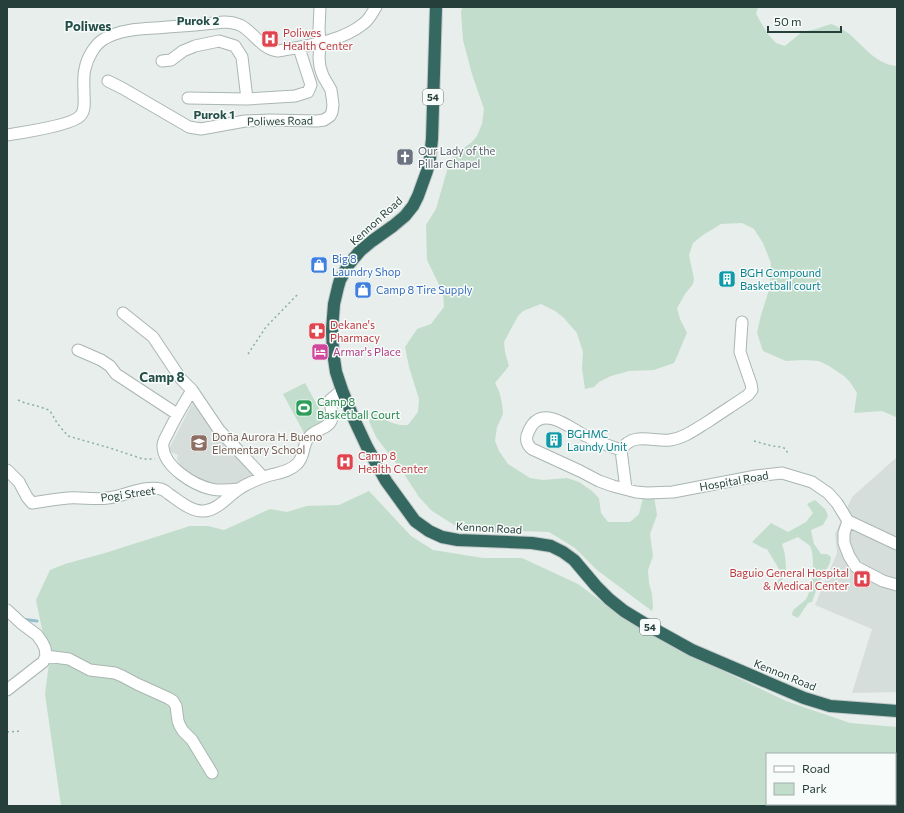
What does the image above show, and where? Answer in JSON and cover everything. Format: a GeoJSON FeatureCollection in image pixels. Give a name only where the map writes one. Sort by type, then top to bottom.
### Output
{"type":"FeatureCollection","features":[{"type":"Feature","properties":{"kind":"highway","name":"Kennon Road"},"geometry":{"type":"LineString","coordinates":[[436,7],[432,139],[430,158],[422,185],[413,206],[405,216],[360,251],[349,264],[340,280],[334,304],[332,330],[333,352],[335,366],[342,390],[361,435],[386,481],[415,521],[429,532],[442,537],[458,540],[525,543],[551,546],[574,560],[596,586],[624,611],[647,626],[692,650],[804,698],[830,706],[897,712]]}},
{"type":"Feature","properties":{"kind":"street","name":"Poliwes Road"},"geometry":{"type":"LineString","coordinates":[[108,81],[189,127],[201,129],[245,121],[324,120],[330,116],[332,112],[332,97],[320,68],[320,7]]}},
{"type":"Feature","properties":{"kind":"street"},"geometry":{"type":"LineString","coordinates":[[7,134],[24,132],[76,120],[84,110],[84,69],[93,50],[104,39],[112,35],[141,29],[233,22],[246,29],[266,47],[278,51],[320,44],[342,36],[364,24],[376,7]]}},
{"type":"Feature","properties":{"kind":"street"},"geometry":{"type":"LineString","coordinates":[[162,61],[171,60],[183,51],[195,46],[219,41],[235,46],[242,57],[247,99]]}},
{"type":"Feature","properties":{"kind":"street"},"geometry":{"type":"LineString","coordinates":[[188,98],[247,99],[295,96],[308,92],[311,86],[299,48]]}},
{"type":"Feature","properties":{"kind":"street"},"geometry":{"type":"LineString","coordinates":[[123,313],[154,337],[181,379],[192,390],[218,430],[263,477]]}},
{"type":"Feature","properties":{"kind":"street"},"geometry":{"type":"LineString","coordinates":[[626,490],[621,450],[624,445],[640,438],[670,440],[684,436],[748,395],[752,390],[740,352],[742,322]]}},
{"type":"Feature","properties":{"kind":"street"},"geometry":{"type":"LineString","coordinates":[[78,350],[101,360],[110,366],[116,374],[177,414]]}},
{"type":"Feature","properties":{"kind":"street"},"geometry":{"type":"LineString","coordinates":[[192,390],[177,414],[162,446],[164,454],[172,467],[196,483],[212,489],[240,489]]}},
{"type":"Feature","properties":{"kind":"street","name":"Pogi Street"},"geometry":{"type":"LineString","coordinates":[[7,470],[19,482],[32,503],[68,498],[107,498],[141,490],[162,489],[194,510],[203,511],[211,509],[222,503],[240,489],[263,477],[282,473],[297,465],[302,457],[307,439],[326,426],[330,421],[332,417],[330,400],[342,390]]}},
{"type":"Feature","properties":{"kind":"street","name":"Hospital Road"},"geometry":{"type":"LineString","coordinates":[[621,450],[584,435],[555,419],[542,418],[535,421],[527,436],[528,446],[532,449],[599,481],[636,492],[673,492],[756,476],[782,473],[812,482],[828,492],[848,521]]}},
{"type":"Feature","properties":{"kind":"street"},"geometry":{"type":"LineString","coordinates":[[897,544],[848,521],[844,533],[844,543],[849,556],[856,567],[883,581],[897,585]]}},
{"type":"Feature","properties":{"kind":"street"},"geometry":{"type":"LineString","coordinates":[[7,690],[43,662],[46,656],[45,648],[37,635],[21,623],[8,610]]}},
{"type":"Feature","properties":{"kind":"street"},"geometry":{"type":"LineString","coordinates":[[46,656],[69,659],[90,670],[115,673],[173,701],[176,706],[180,726],[192,740],[212,773]]}},
{"type":"Feature","properties":{"kind":"path"},"geometry":{"type":"LineString","coordinates":[[248,354],[266,327],[298,294]]}},
{"type":"Feature","properties":{"kind":"path"},"geometry":{"type":"LineString","coordinates":[[18,400],[49,410],[56,423],[68,436],[143,459],[167,460]]}},
{"type":"Feature","properties":{"kind":"path"},"geometry":{"type":"LineString","coordinates":[[754,441],[782,447],[786,449],[788,454]]}},
{"type":"Feature","properties":{"kind":"path"},"geometry":{"type":"LineString","coordinates":[[7,732],[22,731]]}},
{"type":"Feature","properties":{"kind":"shaded area","name":"Doña Aurora H. Bueno Elementary School"},"geometry":{"type":"Polygon","coordinates":[[[194,403],[253,471],[248,479],[234,484],[209,483],[192,477],[182,468],[177,459],[178,455],[169,451],[192,404],[194,403]]]}},
{"type":"Feature","properties":{"kind":"shaded area","name":"Baguio General Hospital & Medical Center"},"geometry":{"type":"Polygon","coordinates":[[[897,457],[897,692],[852,693],[872,629],[815,605],[837,553],[835,534],[852,497],[897,457]]]}},
{"type":"Feature","properties":{"kind":"green space"},"geometry":{"type":"Polygon","coordinates":[[[463,7],[758,7],[756,14],[767,33],[776,43],[785,46],[802,32],[831,24],[848,33],[876,58],[889,65],[897,66],[896,417],[882,411],[854,413],[857,393],[850,382],[844,376],[819,361],[786,361],[763,351],[757,333],[769,290],[771,263],[763,243],[754,229],[742,223],[721,224],[693,243],[689,255],[694,279],[693,284],[677,308],[680,319],[687,333],[674,363],[654,370],[629,371],[611,376],[599,382],[594,387],[585,389],[582,368],[583,352],[577,333],[563,317],[541,304],[523,311],[518,316],[504,342],[509,366],[495,383],[499,391],[503,414],[497,427],[495,441],[499,451],[508,464],[530,478],[543,480],[567,478],[579,482],[599,498],[601,513],[608,522],[630,522],[639,514],[643,498],[654,496],[657,515],[650,534],[653,556],[648,570],[652,594],[652,611],[597,570],[575,548],[549,532],[522,531],[503,534],[477,531],[456,526],[432,511],[419,497],[402,471],[376,437],[369,421],[376,413],[399,425],[408,425],[418,412],[419,399],[409,367],[405,347],[417,329],[431,324],[444,307],[443,293],[427,260],[426,225],[436,209],[450,160],[477,136],[482,124],[484,109],[472,74],[463,40],[461,11],[463,7]]]}},
{"type":"Feature","properties":{"kind":"green space","name":"Camp 8 Basketball Court"},"geometry":{"type":"Polygon","coordinates":[[[305,383],[326,421],[304,433],[283,394],[305,383]]]}},
{"type":"Feature","properties":{"kind":"green space"},"geometry":{"type":"Polygon","coordinates":[[[369,491],[411,536],[433,550],[483,558],[522,558],[578,584],[617,613],[674,647],[786,701],[850,723],[897,727],[897,806],[61,806],[45,694],[49,663],[36,600],[50,570],[65,564],[190,526],[208,526],[224,530],[270,509],[287,512],[307,506],[339,505],[369,491]]]}},
{"type":"Feature","properties":{"kind":"green space"},"geometry":{"type":"Polygon","coordinates":[[[815,500],[825,509],[828,516],[823,525],[811,530],[814,544],[821,554],[827,554],[831,557],[830,563],[819,582],[812,602],[808,603],[798,618],[792,615],[792,612],[806,599],[810,588],[813,557],[810,546],[798,537],[782,544],[786,569],[777,590],[773,584],[778,581],[781,576],[779,569],[767,549],[752,542],[771,523],[788,532],[806,522],[813,513],[807,504],[815,500]]]}},
{"type":"Feature","properties":{"kind":"waterway"},"geometry":{"type":"LineString","coordinates":[[21,619],[37,621]]}},
{"type":"Feature","properties":{"kind":"place","name":"Poliwes Health Center"},"geometry":{"type":"Point","coordinates":[270,39]}},
{"type":"Feature","properties":{"kind":"place","name":"Our Lady of the Pillar Chapel"},"geometry":{"type":"Point","coordinates":[405,157]}},
{"type":"Feature","properties":{"kind":"place","name":"Big 8 Laundry Shop"},"geometry":{"type":"Point","coordinates":[319,265]}},
{"type":"Feature","properties":{"kind":"place","name":"BGH Compound Basketball court"},"geometry":{"type":"Point","coordinates":[727,279]}},
{"type":"Feature","properties":{"kind":"place","name":"Camp 8 Tire Supply"},"geometry":{"type":"Point","coordinates":[363,290]}},
{"type":"Feature","properties":{"kind":"place","name":"Dekane's Pharmacy"},"geometry":{"type":"Point","coordinates":[317,331]}},
{"type":"Feature","properties":{"kind":"place","name":"Armar's Place"},"geometry":{"type":"Point","coordinates":[320,352]}},
{"type":"Feature","properties":{"kind":"place","name":"Camp 8 Basketball Court"},"geometry":{"type":"Point","coordinates":[304,408]}},
{"type":"Feature","properties":{"kind":"place","name":"BGHMC Laundy Unit"},"geometry":{"type":"Point","coordinates":[554,440]}},
{"type":"Feature","properties":{"kind":"place","name":"Doña Aurora H. Bueno Elementary School"},"geometry":{"type":"Point","coordinates":[199,443]}},
{"type":"Feature","properties":{"kind":"place","name":"Camp 8 Health Center"},"geometry":{"type":"Point","coordinates":[345,462]}},
{"type":"Feature","properties":{"kind":"place","name":"Baguio General Hospital & Medical Center"},"geometry":{"type":"Point","coordinates":[862,579]}},
{"type":"Feature","properties":{"kind":"district","name":"Purok 2"},"geometry":{"type":"Point","coordinates":[198,21]}},
{"type":"Feature","properties":{"kind":"district","name":"Poliwes"},"geometry":{"type":"Point","coordinates":[88,26]}},
{"type":"Feature","properties":{"kind":"district","name":"Purok 1"},"geometry":{"type":"Point","coordinates":[214,115]}},
{"type":"Feature","properties":{"kind":"district","name":"Camp 8"},"geometry":{"type":"Point","coordinates":[162,377]}}]}
